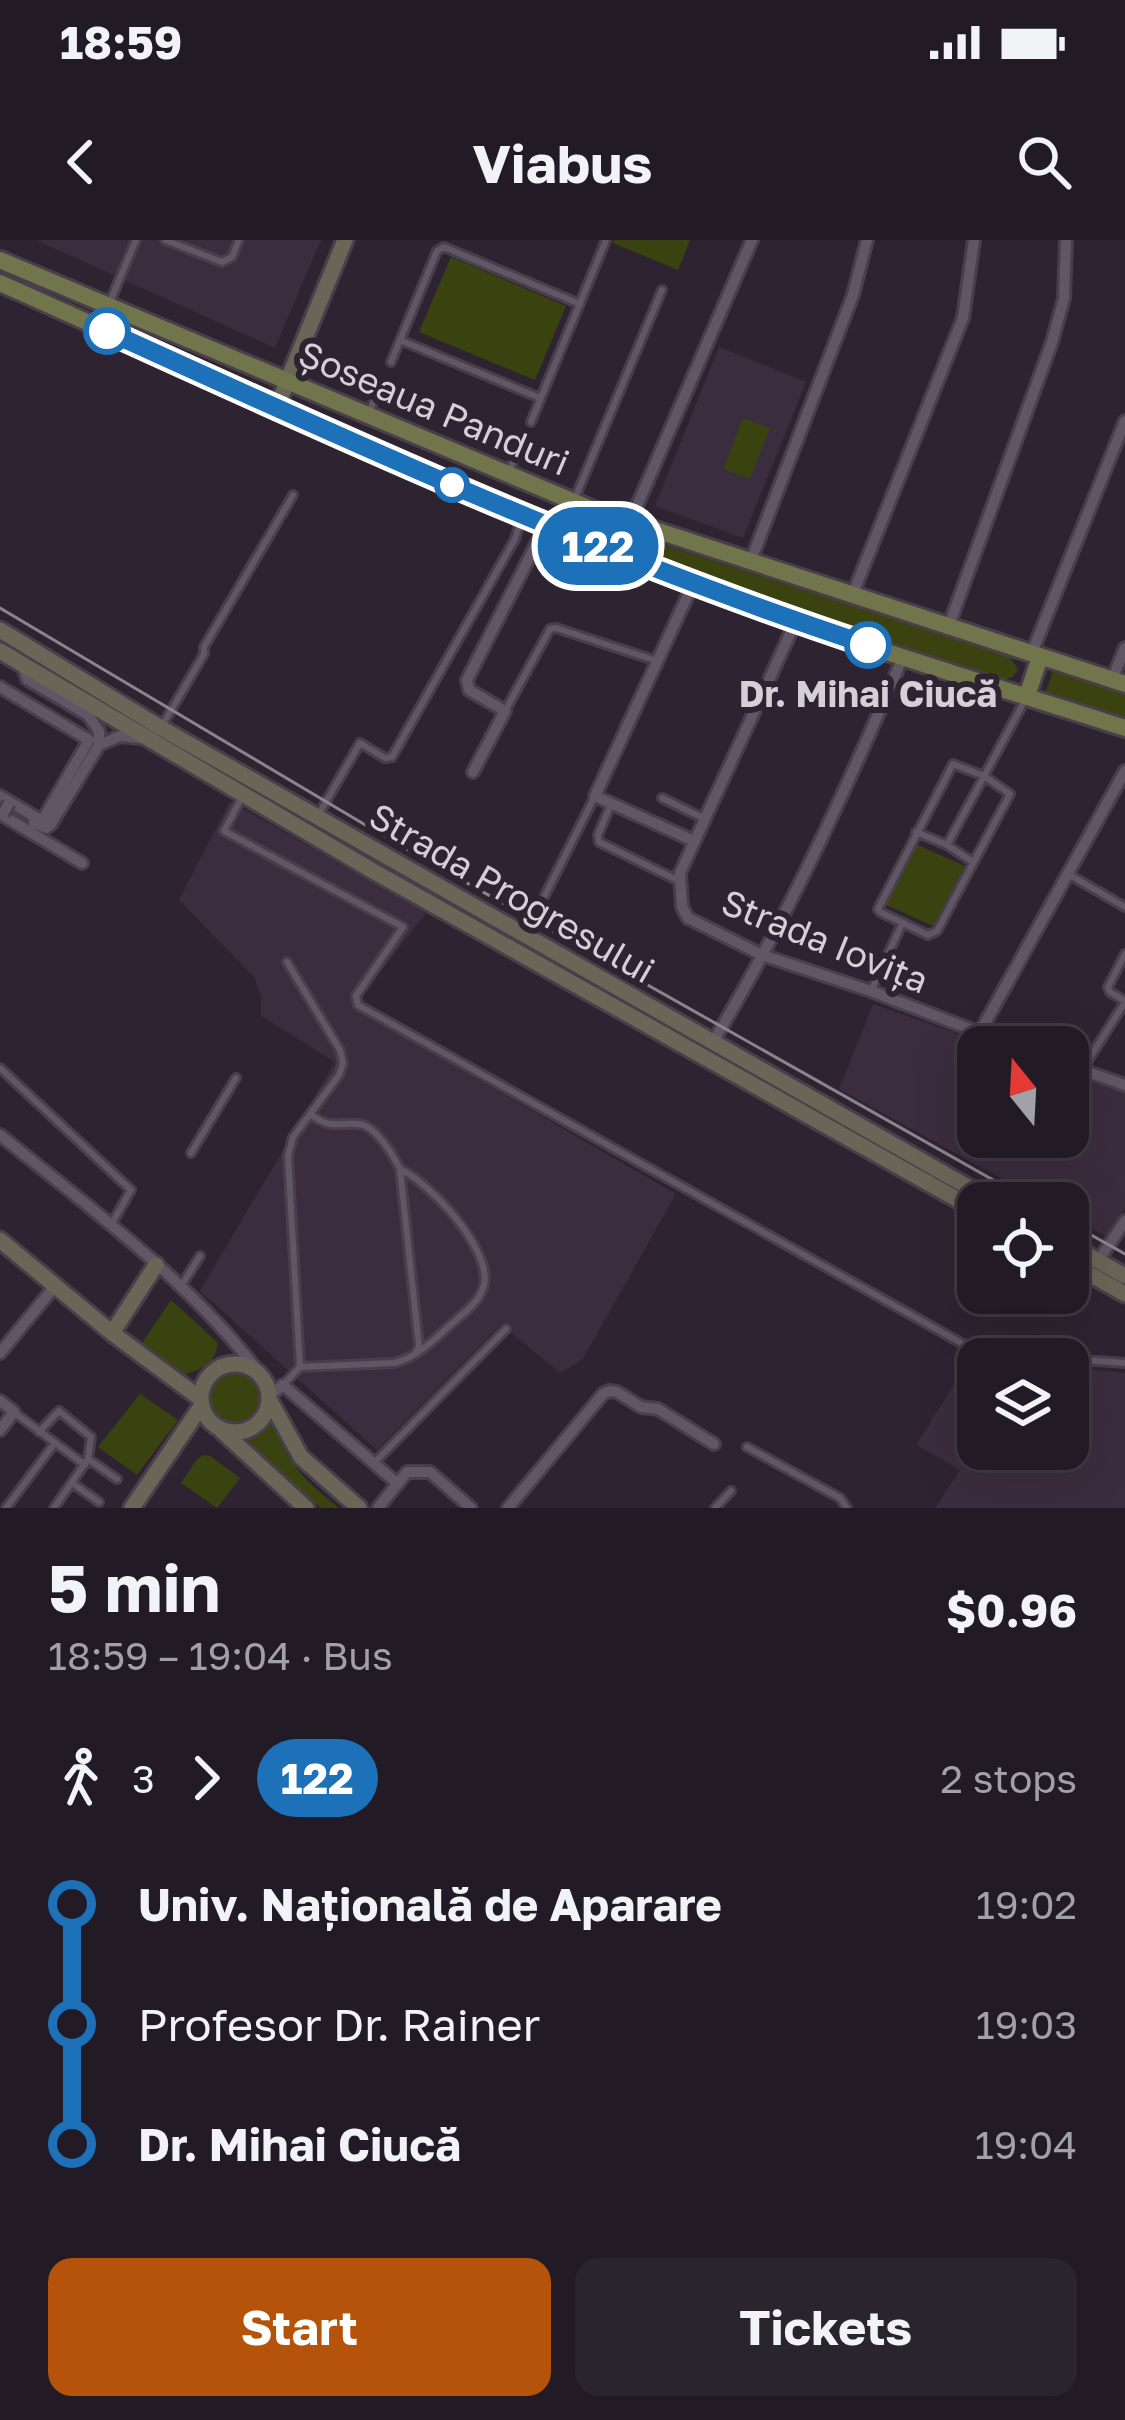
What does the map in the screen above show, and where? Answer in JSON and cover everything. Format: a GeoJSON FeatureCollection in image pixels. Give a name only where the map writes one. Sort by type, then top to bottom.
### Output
{"type":"FeatureCollection","features":[{"type":"Feature","properties":{"kind":"main road"},"geometry":{"type":"LineString","coordinates":[[276,409],[346,240]]}},
{"type":"Feature","properties":{"kind":"main road","name":"Șoseaua Panduri"},"geometry":{"type":"LineString","coordinates":[[0,260],[582,505],[1118,682]]}},
{"type":"Feature","properties":{"kind":"main road","name":"Șoseaua Panduri"},"geometry":{"type":"LineString","coordinates":[[0,283],[276,409],[693,584],[1125,728]]}},
{"type":"Feature","properties":{"kind":"main road"},"geometry":{"type":"LineString","coordinates":[[578,538],[582,505]]}},
{"type":"Feature","properties":{"kind":"main road","name":"Strada Progresului"},"geometry":{"type":"LineString","coordinates":[[0,630],[161,728],[373,871],[957,1182]]}},
{"type":"Feature","properties":{"kind":"main road","name":"Strada Progresului"},"geometry":{"type":"LineString","coordinates":[[0,650],[146,739],[317,816],[957,1198]]}},
{"type":"Feature","properties":{"kind":"main road"},"geometry":{"type":"LineString","coordinates":[[1027,696],[1036,656]]}},
{"type":"Feature","properties":{"kind":"main road"},"geometry":{"type":"LineString","coordinates":[[0,1240],[202,1402],[216,1426],[306,1508]]}},
{"type":"Feature","properties":{"kind":"main road"},"geometry":{"type":"LineString","coordinates":[[1089,1263],[1125,1294]]}},
{"type":"Feature","properties":{"kind":"main road"},"geometry":{"type":"LineString","coordinates":[[112,1334],[156,1265]]}},
{"type":"Feature","properties":{"kind":"main road"},"geometry":{"type":"LineString","coordinates":[[1089,1267],[1125,1276]]}},
{"type":"Feature","properties":{"kind":"main road"},"geometry":{"type":"LineString","coordinates":[[132,1508],[202,1402],[204,1383],[219,1368],[241,1364],[260,1374],[274,1394],[301,1457],[359,1508]]}},
{"type":"Feature","properties":{"kind":"main road"},"geometry":{"type":"LineString","coordinates":[[186,1426],[197,1422],[231,1432],[253,1427],[274,1394]]}},
{"type":"Feature","properties":{"kind":"street"},"geometry":{"type":"LineString","coordinates":[[630,522],[752,240]]}},
{"type":"Feature","properties":{"kind":"street"},"geometry":{"type":"LineString","coordinates":[[750,563],[853,296],[867,240]]}},
{"type":"Feature","properties":{"kind":"street"},"geometry":{"type":"LineString","coordinates":[[853,596],[963,318],[974,240]]}},
{"type":"Feature","properties":{"kind":"street"},"geometry":{"type":"LineString","coordinates":[[948,628],[1052,342],[1064,298],[1066,240]]}},
{"type":"Feature","properties":{"kind":"street"},"geometry":{"type":"LineString","coordinates":[[1036,656],[1125,421]]}},
{"type":"Feature","properties":{"kind":"street"},"geometry":{"type":"LineString","coordinates":[[473,772],[505,711],[469,690],[467,680],[546,525]]}},
{"type":"Feature","properties":{"kind":"street"},"geometry":{"type":"LineString","coordinates":[[693,584],[595,796],[694,842]]}},
{"type":"Feature","properties":{"kind":"street","name":"Strada Iovița"},"geometry":{"type":"LineString","coordinates":[[796,621],[680,873],[682,907],[688,918],[762,956],[959,1026]]}},
{"type":"Feature","properties":{"kind":"street"},"geometry":{"type":"LineString","coordinates":[[1118,682],[1125,648]]}},
{"type":"Feature","properties":{"kind":"street"},"geometry":{"type":"LineString","coordinates":[[709,1050],[845,792],[903,657]]}},
{"type":"Feature","properties":{"kind":"street"},"geometry":{"type":"LineString","coordinates":[[3,807],[38,826],[49,826],[99,745],[99,731],[88,715],[27,679],[22,664]]}},
{"type":"Feature","properties":{"kind":"street"},"geometry":{"type":"LineString","coordinates":[[0,687],[88,740],[42,821],[3,807]]}},
{"type":"Feature","properties":{"kind":"street"},"geometry":{"type":"LineString","coordinates":[[99,745],[120,736],[146,739]]}},
{"type":"Feature","properties":{"kind":"street"},"geometry":{"type":"LineString","coordinates":[[983,1026],[1125,771]]}},
{"type":"Feature","properties":{"kind":"street"},"geometry":{"type":"LineString","coordinates":[[3,807],[82,863]]}},
{"type":"Feature","properties":{"kind":"street"},"geometry":{"type":"LineString","coordinates":[[1089,1072],[1125,1085]]}},
{"type":"Feature","properties":{"kind":"street"},"geometry":{"type":"LineString","coordinates":[[0,1135],[156,1265],[232,1339],[260,1374]]}},
{"type":"Feature","properties":{"kind":"street"},"geometry":{"type":"LineString","coordinates":[[1094,1268],[1120,1237],[1125,1221]]}},
{"type":"Feature","properties":{"kind":"street"},"geometry":{"type":"LineString","coordinates":[[0,1353],[55,1286]]}},
{"type":"Feature","properties":{"kind":"street"},"geometry":{"type":"LineString","coordinates":[[508,1508],[609,1391],[640,1408],[658,1409],[714,1444]]}},
{"type":"Feature","properties":{"kind":"street"},"geometry":{"type":"LineString","coordinates":[[274,1394],[398,1484]]}},
{"type":"Feature","properties":{"kind":"street"},"geometry":{"type":"LineString","coordinates":[[0,1401],[14,1412],[0,1430]]}},
{"type":"Feature","properties":{"kind":"street"},"geometry":{"type":"LineString","coordinates":[[378,1508],[407,1472],[430,1472],[471,1508]]}},
{"type":"Feature","properties":{"kind":"lane"},"geometry":{"type":"LineString","coordinates":[[108,307],[136,240]]}},
{"type":"Feature","properties":{"kind":"lane"},"geometry":{"type":"LineString","coordinates":[[165,240],[222,262],[232,257],[239,240]]}},
{"type":"Feature","properties":{"kind":"lane"},"geometry":{"type":"LineString","coordinates":[[531,422],[606,240]]}},
{"type":"Feature","properties":{"kind":"lane"},"geometry":{"type":"LineString","coordinates":[[391,362],[437,251],[444,247],[580,304]]}},
{"type":"Feature","properties":{"kind":"lane"},"geometry":{"type":"LineString","coordinates":[[582,505],[662,290]]}},
{"type":"Feature","properties":{"kind":"lane"},"geometry":{"type":"LineString","coordinates":[[400,340],[540,398]]}},
{"type":"Feature","properties":{"kind":"lane"},"geometry":{"type":"LineString","coordinates":[[368,416],[382,383]]}},
{"type":"Feature","properties":{"kind":"lane"},"geometry":{"type":"LineString","coordinates":[[508,474],[522,442]]}},
{"type":"Feature","properties":{"kind":"lane"},"geometry":{"type":"LineString","coordinates":[[161,728],[293,495]]}},
{"type":"Feature","properties":{"kind":"lane"},"geometry":{"type":"LineString","coordinates":[[317,816],[360,743],[385,758],[392,757],[515,538],[522,515]]}},
{"type":"Feature","properties":{"kind":"lane"},"geometry":{"type":"LineString","coordinates":[[505,711],[550,628],[658,662]]}},
{"type":"Feature","properties":{"kind":"lane"},"geometry":{"type":"LineString","coordinates":[[947,844],[1027,696]]}},
{"type":"Feature","properties":{"kind":"lane"},"geometry":{"type":"LineString","coordinates":[[953,764],[984,776],[1010,794],[933,934],[902,924],[878,909],[953,764]]}},
{"type":"Feature","properties":{"kind":"lane"},"geometry":{"type":"LineString","coordinates":[[248,787],[224,831],[404,927],[356,996],[358,1005],[957,1340]]}},
{"type":"Feature","properties":{"kind":"lane"},"geometry":{"type":"LineString","coordinates":[[540,905],[595,796]]}},
{"type":"Feature","properties":{"kind":"lane"},"geometry":{"type":"LineString","coordinates":[[662,798],[705,819]]}},
{"type":"Feature","properties":{"kind":"lane"},"geometry":{"type":"LineString","coordinates":[[611,804],[599,842],[680,881]]}},
{"type":"Feature","properties":{"kind":"lane"},"geometry":{"type":"LineString","coordinates":[[916,832],[947,844],[973,862]]}},
{"type":"Feature","properties":{"kind":"lane"},"geometry":{"type":"LineString","coordinates":[[1068,874],[1125,907]]}},
{"type":"Feature","properties":{"kind":"lane"},"geometry":{"type":"LineString","coordinates":[[871,991],[902,924]]}},
{"type":"Feature","properties":{"kind":"lane"},"geometry":{"type":"LineString","coordinates":[[1089,1059],[1125,1001],[1108,987],[1125,954]]}},
{"type":"Feature","properties":{"kind":"lane"},"geometry":{"type":"LineString","coordinates":[[287,962],[340,1050],[343,1064],[292,1137],[288,1156],[300,1367]]}},
{"type":"Feature","properties":{"kind":"lane"},"geometry":{"type":"LineString","coordinates":[[0,1068],[131,1190],[111,1225]]}},
{"type":"Feature","properties":{"kind":"lane"},"geometry":{"type":"LineString","coordinates":[[190,1154],[236,1078]]}},
{"type":"Feature","properties":{"kind":"lane"},"geometry":{"type":"LineString","coordinates":[[310,1114],[325,1125],[369,1127],[400,1169],[419,1346],[414,1355]]}},
{"type":"Feature","properties":{"kind":"lane"},"geometry":{"type":"LineString","coordinates":[[274,1394],[300,1367],[394,1363],[414,1355],[482,1291],[485,1268],[475,1243],[414,1175],[400,1169]]}},
{"type":"Feature","properties":{"kind":"lane"},"geometry":{"type":"LineString","coordinates":[[180,1288],[200,1256]]}},
{"type":"Feature","properties":{"kind":"lane"},"geometry":{"type":"LineString","coordinates":[[374,1463],[506,1329]]}},
{"type":"Feature","properties":{"kind":"lane"},"geometry":{"type":"LineString","coordinates":[[1089,1361],[1125,1363]]}},
{"type":"Feature","properties":{"kind":"lane"},"geometry":{"type":"LineString","coordinates":[[14,1412],[54,1444],[116,1479]]}},
{"type":"Feature","properties":{"kind":"lane"},"geometry":{"type":"LineString","coordinates":[[39,1432],[55,1412],[63,1412],[92,1437],[86,1462],[54,1508]]}},
{"type":"Feature","properties":{"kind":"lane"},"geometry":{"type":"LineString","coordinates":[[6,1508],[54,1444]]}},
{"type":"Feature","properties":{"kind":"lane"},"geometry":{"type":"LineString","coordinates":[[747,1447],[840,1498],[847,1508]]}},
{"type":"Feature","properties":{"kind":"lane"},"geometry":{"type":"LineString","coordinates":[[72,1483],[99,1502]]}},
{"type":"Feature","properties":{"kind":"lane"},"geometry":{"type":"LineString","coordinates":[[715,1508],[731,1491]]}},
{"type":"Feature","properties":{"kind":"shaded area"},"geometry":{"type":"Polygon","coordinates":[[[36,240],[321,240],[275,348],[36,240]]]}},
{"type":"Feature","properties":{"kind":"shaded area"},"geometry":{"type":"Polygon","coordinates":[[[719,347],[806,382],[743,538],[655,506],[719,347]]]}},
{"type":"Feature","properties":{"kind":"shaded area"},"geometry":{"type":"Polygon","coordinates":[[[230,801],[426,913],[353,1007],[676,1194],[582,1360],[560,1373],[501,1324],[377,1450],[200,1291],[335,1062],[261,1016],[261,995],[254,977],[179,900],[230,801]]]}},
{"type":"Feature","properties":{"kind":"shaded area"},"geometry":{"type":"Polygon","coordinates":[[[873,1004],[957,1033],[957,1154],[839,1089],[873,1004]]]}},
{"type":"Feature","properties":{"kind":"shaded area"},"geometry":{"type":"Polygon","coordinates":[[[1089,1079],[1125,1092],[1125,1209],[1107,1237],[1089,1227],[1089,1182],[1008,1182],[964,1158],[1089,1158],[1089,1079]]]}},
{"type":"Feature","properties":{"kind":"shaded area"},"geometry":{"type":"Polygon","coordinates":[[[1089,1369],[1125,1373],[1125,1508],[935,1508],[960,1470],[1089,1470],[1089,1369]]]}},
{"type":"Feature","properties":{"kind":"shaded area"},"geometry":{"type":"Polygon","coordinates":[[[957,1380],[957,1468],[916,1445],[957,1380]]]}},
{"type":"Feature","properties":{"kind":"green space"},"geometry":{"type":"Polygon","coordinates":[[[614,240],[690,240],[678,270],[614,240]]]}},
{"type":"Feature","properties":{"kind":"green space"},"geometry":{"type":"Polygon","coordinates":[[[451,257],[566,306],[535,380],[419,332],[451,257]]]}},
{"type":"Feature","properties":{"kind":"green space"},"geometry":{"type":"Polygon","coordinates":[[[743,418],[770,428],[750,479],[723,469],[743,418]]]}},
{"type":"Feature","properties":{"kind":"green space"},"geometry":{"type":"Polygon","coordinates":[[[593,525],[1009,656],[1018,669],[1013,677],[1001,680],[624,551],[590,533],[593,525]]]}},
{"type":"Feature","properties":{"kind":"green space"},"geometry":{"type":"Polygon","coordinates":[[[1053,671],[1125,694],[1125,719],[1045,694],[1053,671]]]}},
{"type":"Feature","properties":{"kind":"green space"},"geometry":{"type":"Polygon","coordinates":[[[915,844],[965,866],[933,926],[884,904],[915,844]]]}},
{"type":"Feature","properties":{"kind":"green space"},"geometry":{"type":"Polygon","coordinates":[[[171,1300],[217,1342],[211,1360],[181,1375],[142,1343],[171,1300]]]}},
{"type":"Feature","properties":{"kind":"green space"},"geometry":{"type":"Polygon","coordinates":[[[235,1374],[252,1381],[259,1398],[252,1415],[235,1422],[218,1415],[211,1398],[218,1381],[235,1374]]]}},
{"type":"Feature","properties":{"kind":"green space"},"geometry":{"type":"Polygon","coordinates":[[[140,1394],[178,1420],[137,1475],[98,1447],[140,1394]]]}},
{"type":"Feature","properties":{"kind":"green space"},"geometry":{"type":"Polygon","coordinates":[[[269,1423],[300,1473],[339,1508],[321,1508],[244,1444],[244,1437],[269,1423]]]}},
{"type":"Feature","properties":{"kind":"green space"},"geometry":{"type":"Polygon","coordinates":[[[203,1455],[240,1478],[217,1508],[181,1483],[203,1455]]]}},
{"type":"Feature","properties":{"kind":"tram line"},"geometry":{"type":"LineString","coordinates":[[0,608],[389,839],[997,1182]]}},
{"type":"Feature","properties":{"kind":"tram line"},"geometry":{"type":"LineString","coordinates":[[1089,1234],[1125,1254]]}},
{"type":"Feature","properties":{"kind":"bus line","name":"122"},"geometry":{"type":"LineString","coordinates":[[107,331],[522,515],[693,584],[868,645]]}},
{"type":"Feature","properties":{"kind":"place","name":"Dr. Mihai Ciucă"},"geometry":{"type":"Point","coordinates":[868,645]}}]}
